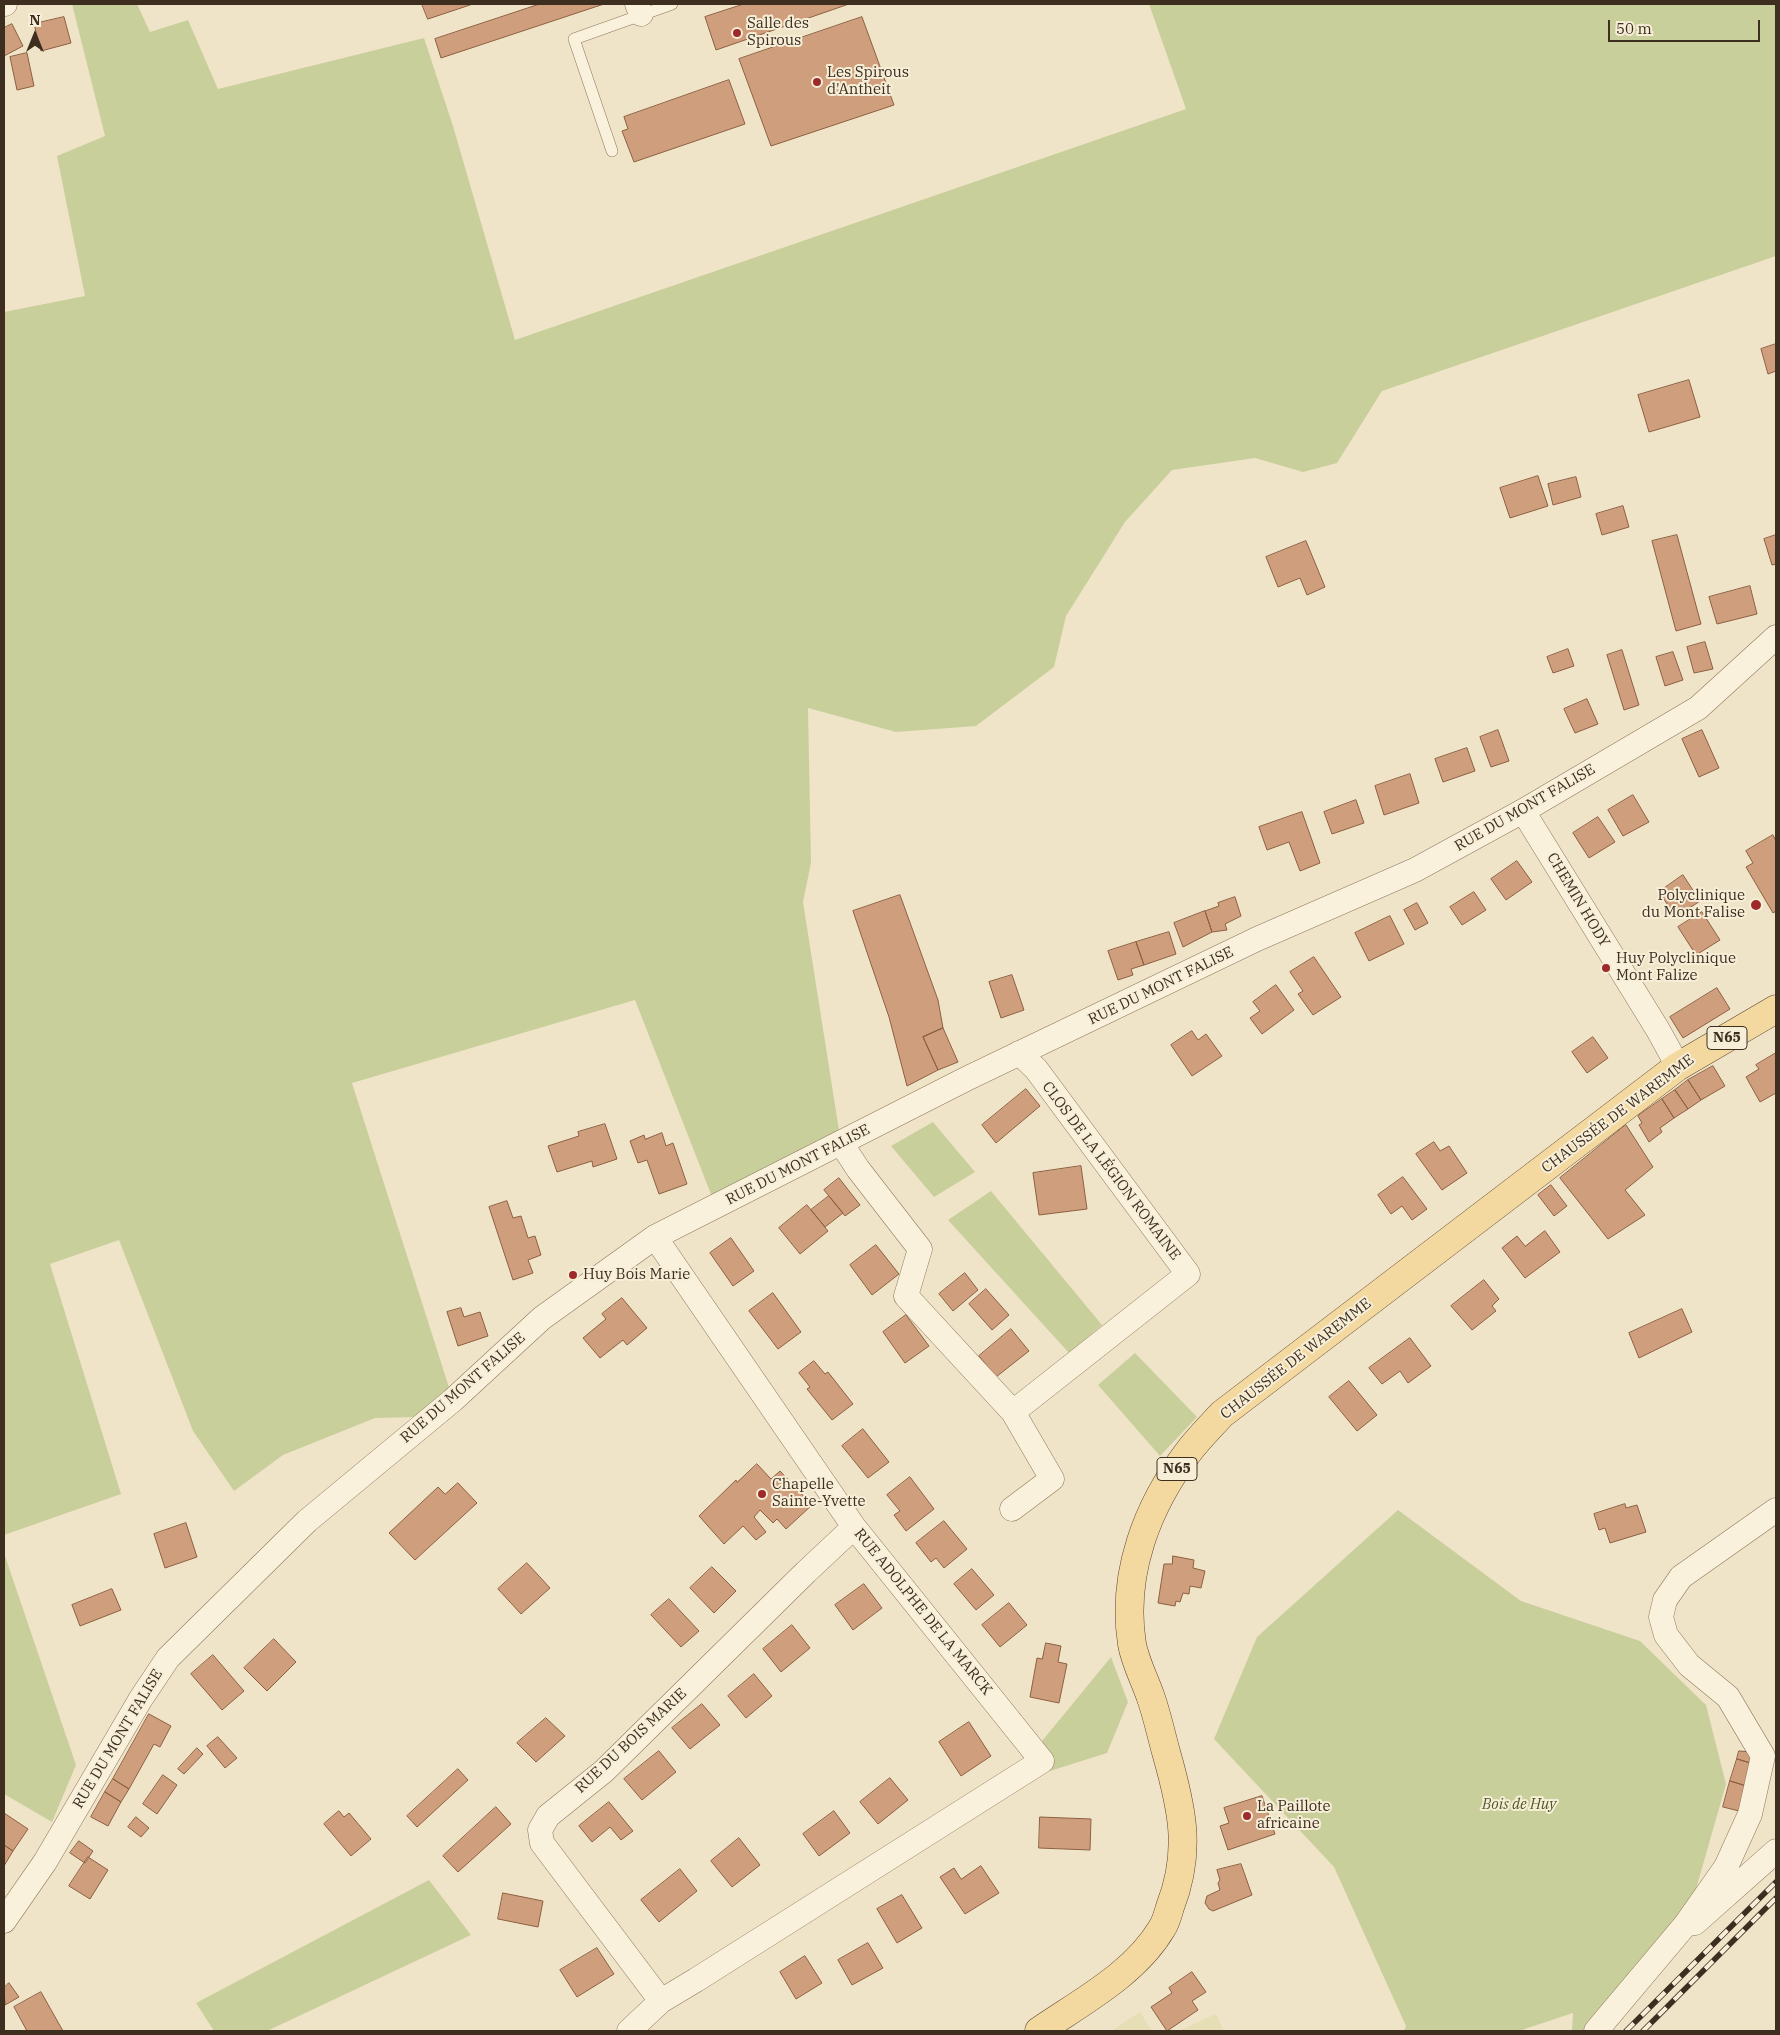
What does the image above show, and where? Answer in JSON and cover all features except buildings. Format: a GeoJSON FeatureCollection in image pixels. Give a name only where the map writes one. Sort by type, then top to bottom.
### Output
{"type":"FeatureCollection","features":[{"type":"Feature","properties":{"kind":"main road","name":"CHAUSSÉE DE WAREMME"},"geometry":{"type":"LineString","coordinates":[[1039,2031],[1124,1973],[1162,1928],[1177,1890],[1184,1852],[1180,1806],[1152,1699],[1133,1646],[1130,1617],[1130,1586],[1139,1546],[1152,1512],[1189,1450],[1222,1414],[1677,1067],[1776,1008]]}},
{"type":"Feature","properties":{"kind":"street","name":"RUE DU MONT FALISE"},"geometry":{"type":"LineString","coordinates":[[4,1921],[45,1862],[140,1700],[168,1658],[307,1521],[453,1400],[542,1318],[655,1237],[1019,1054],[1258,940],[1415,870],[1523,810],[1698,708],[1776,638]]}},
{"type":"Feature","properties":{"kind":"street","name":"CHEMIN HODY"},"geometry":{"type":"LineString","coordinates":[[1523,810],[1658,1030],[1677,1067]]}},
{"type":"Feature","properties":{"kind":"street","name":"CLOS DE LA LÉGION ROMAINE"},"geometry":{"type":"LineString","coordinates":[[1013,1412],[1188,1274],[1036,1069],[1019,1054]]}},
{"type":"Feature","properties":{"kind":"street"},"geometry":{"type":"LineString","coordinates":[[841,1143],[858,1169],[920,1250],[906,1296],[1013,1412],[1052,1479],[1012,1509]]}},
{"type":"Feature","properties":{"kind":"street","name":"RUE ADOLPHE DE LA MARCK"},"geometry":{"type":"LineString","coordinates":[[655,1237],[854,1527],[1042,1761],[661,2001]]}},
{"type":"Feature","properties":{"kind":"street"},"geometry":{"type":"LineString","coordinates":[[1596,2031],[1686,1924],[1726,1867],[1750,1814],[1763,1756],[1728,1697],[1689,1665],[1666,1635],[1661,1617],[1665,1600],[1681,1577],[1776,1510]]}},
{"type":"Feature","properties":{"kind":"street","name":"RUE DU BOIS MARIE"},"geometry":{"type":"LineString","coordinates":[[661,2001],[542,1843],[540,1830],[548,1816],[604,1771],[854,1527]]}},
{"type":"Feature","properties":{"kind":"street"},"geometry":{"type":"LineString","coordinates":[[1686,1924],[1695,1923],[1776,1852]]}},
{"type":"Feature","properties":{"kind":"street"},"geometry":{"type":"LineString","coordinates":[[629,2031],[661,2001]]}},
{"type":"Feature","properties":{"kind":"lane"},"geometry":{"type":"LineString","coordinates":[[612,151],[574,38],[639,9],[672,4]]}},
{"type":"Feature","properties":{"kind":"shaded area"},"geometry":{"type":"Polygon","coordinates":[[[1140,2012],[1152,2031],[1111,2031],[1140,2012]]]}},
{"type":"Feature","properties":{"kind":"shaded area"},"geometry":{"type":"Polygon","coordinates":[[[1216,2014],[1224,2031],[1178,2031],[1216,2014]]]}},
{"type":"Feature","properties":{"kind":"green space"},"geometry":{"type":"Polygon","coordinates":[[[72,4],[137,4],[150,32],[188,20],[218,89],[424,38],[453,126],[515,340],[1186,109],[1149,4],[1776,4],[1776,256],[1382,391],[1337,463],[1303,472],[1255,458],[1172,470],[1125,522],[1066,616],[1054,667],[976,726],[896,732],[808,708],[811,863],[803,902],[841,1143],[716,1207],[635,1000],[352,1083],[453,1400],[418,1417],[375,1418],[283,1455],[234,1491],[193,1431],[119,1240],[50,1264],[121,1494],[4,1535],[4,312],[85,296],[57,156],[105,136],[72,4]]]}},
{"type":"Feature","properties":{"kind":"green space"},"geometry":{"type":"Polygon","coordinates":[[[933,1122],[975,1172],[934,1197],[891,1146],[933,1122]]]}},
{"type":"Feature","properties":{"kind":"green space"},"geometry":{"type":"Polygon","coordinates":[[[991,1191],[1102,1325],[1069,1353],[948,1220],[991,1191]]]}},
{"type":"Feature","properties":{"kind":"green space"},"geometry":{"type":"Polygon","coordinates":[[[1135,1353],[1197,1417],[1160,1456],[1098,1385],[1135,1353]]]}},
{"type":"Feature","properties":{"kind":"green space","name":"Bois de Huy"},"geometry":{"type":"Polygon","coordinates":[[[1398,1510],[1521,1601],[1640,1641],[1706,1705],[1726,1784],[1686,1924],[1595,2031],[1572,2031],[1573,2013],[1519,2031],[1404,2031],[1406,2026],[1334,1867],[1214,1739],[1257,1637],[1398,1510]]]}},
{"type":"Feature","properties":{"kind":"green space"},"geometry":{"type":"Polygon","coordinates":[[[4,1553],[76,1765],[52,1822],[4,1794],[4,1553]]]}},
{"type":"Feature","properties":{"kind":"green space"},"geometry":{"type":"Polygon","coordinates":[[[1111,1657],[1128,1702],[1107,1753],[1050,1771],[1042,1741],[1111,1657]]]}},
{"type":"Feature","properties":{"kind":"green space"},"geometry":{"type":"Polygon","coordinates":[[[429,1880],[471,1935],[267,2031],[214,2031],[196,2003],[429,1880]]]}},
{"type":"Feature","properties":{"kind":"railway"},"geometry":{"type":"LineString","coordinates":[[1626,2031],[1776,1882]]}},
{"type":"Feature","properties":{"kind":"railway"},"geometry":{"type":"LineString","coordinates":[[1643,2031],[1776,1898]]}},
{"type":"Feature","properties":{"kind":"place","name":"Salle des Spirous"},"geometry":{"type":"Point","coordinates":[737,33]}},
{"type":"Feature","properties":{"kind":"place","name":"Les Spirous d'Antheit"},"geometry":{"type":"Point","coordinates":[817,82]}},
{"type":"Feature","properties":{"kind":"place","name":"Polyclinique du Mont Falise"},"geometry":{"type":"Point","coordinates":[1756,905]}},
{"type":"Feature","properties":{"kind":"place","name":"Huy Polyclinique Mont Falize"},"geometry":{"type":"Point","coordinates":[1606,968]}},
{"type":"Feature","properties":{"kind":"place","name":"Huy Bois Marie"},"geometry":{"type":"Point","coordinates":[573,1275]}},
{"type":"Feature","properties":{"kind":"place","name":"Chapelle Sainte-Yvette"},"geometry":{"type":"Point","coordinates":[762,1494]}},
{"type":"Feature","properties":{"kind":"place","name":"La Paillote africaine"},"geometry":{"type":"Point","coordinates":[1247,1816]}}]}
